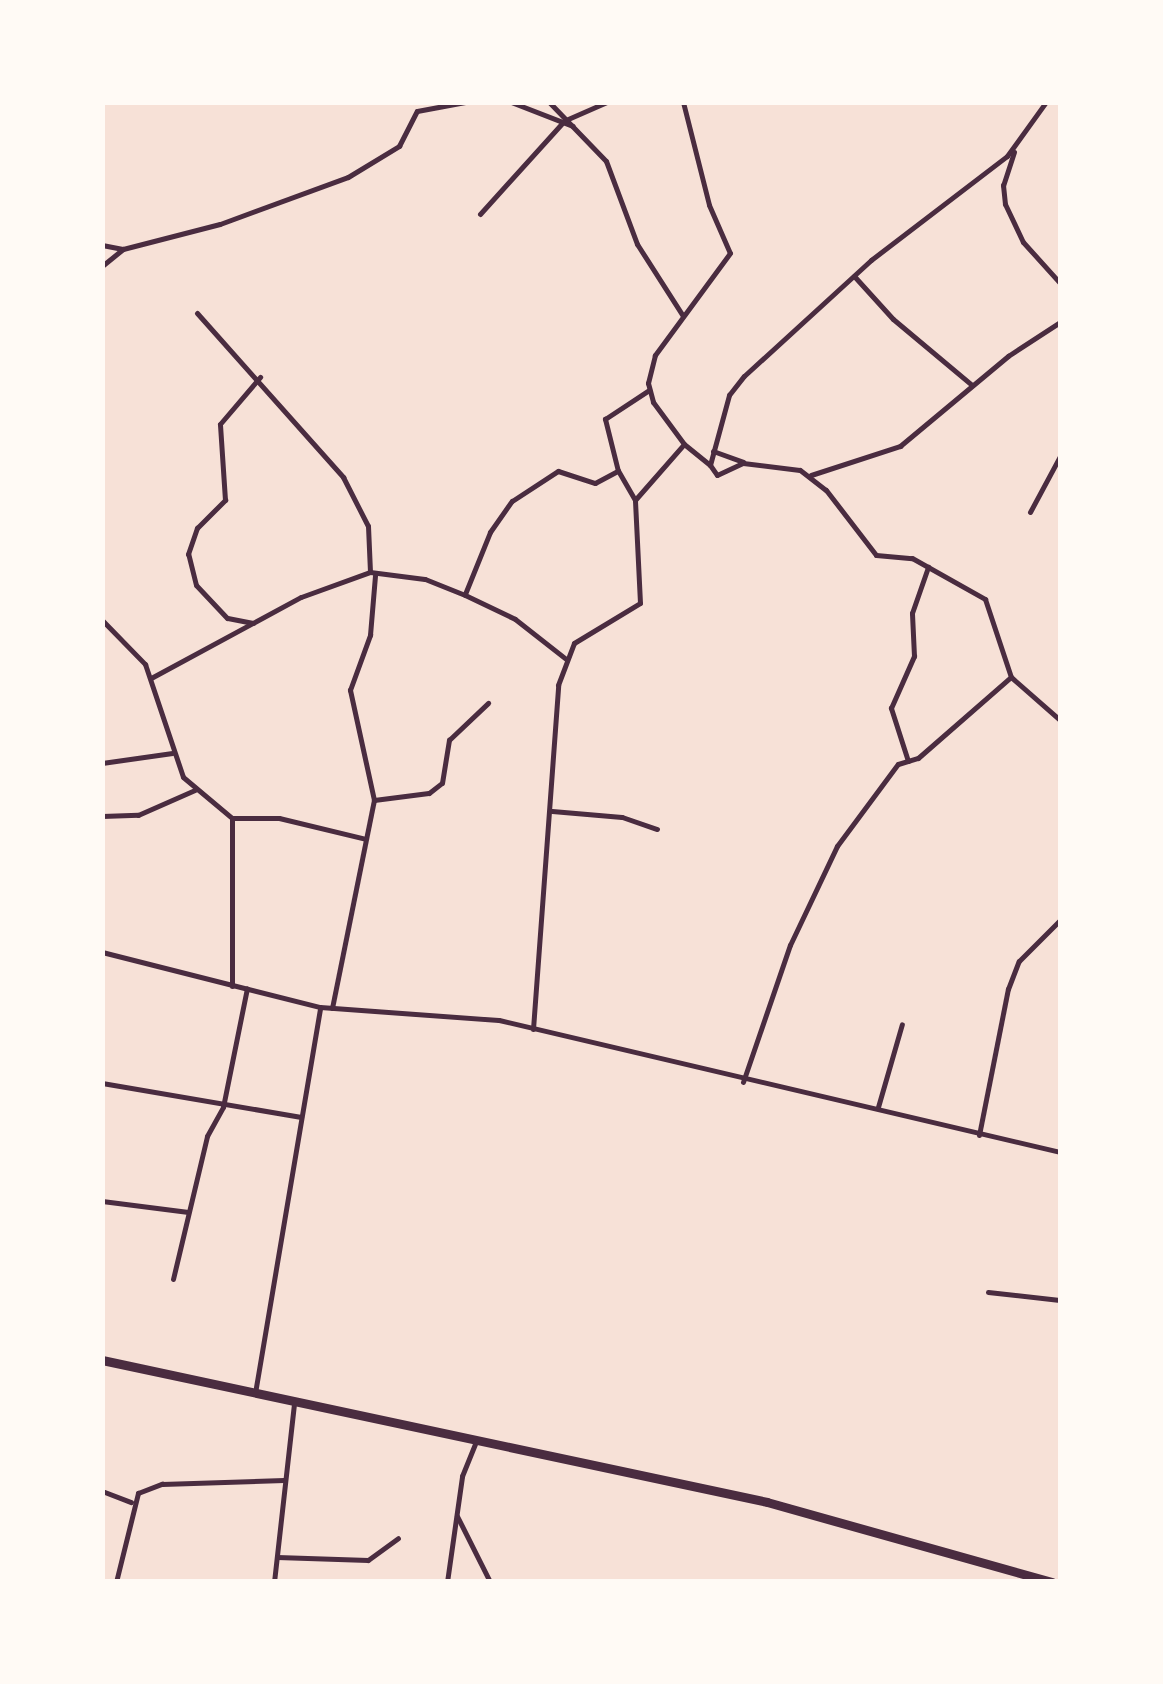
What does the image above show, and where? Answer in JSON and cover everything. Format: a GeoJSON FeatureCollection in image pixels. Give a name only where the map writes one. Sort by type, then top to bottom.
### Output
{"type":"FeatureCollection","features":[{"type":"Feature","properties":{"kind":"main road"},"geometry":{"type":"LineString","coordinates":[[102,1360],[767,1502],[1052,1582]]}},
{"type":"Feature","properties":{"kind":"street"},"geometry":{"type":"LineString","coordinates":[[102,246],[123,249],[220,224],[348,178],[399,146],[417,111],[465,102]]}},
{"type":"Feature","properties":{"kind":"street"},"geometry":{"type":"LineString","coordinates":[[511,102],[579,128],[606,161],[636,244],[683,316]]}},
{"type":"Feature","properties":{"kind":"street"},"geometry":{"type":"LineString","coordinates":[[549,102],[565,120]]}},
{"type":"Feature","properties":{"kind":"street"},"geometry":{"type":"LineString","coordinates":[[480,214],[565,120],[607,102]]}},
{"type":"Feature","properties":{"kind":"street"},"geometry":{"type":"LineString","coordinates":[[683,102],[708,204],[730,253],[656,355],[649,390],[684,444],[718,475],[746,463]]}},
{"type":"Feature","properties":{"kind":"street"},"geometry":{"type":"LineString","coordinates":[[1046,102],[1016,146],[1002,185],[1004,204],[1023,242],[1060,282]]}},
{"type":"Feature","properties":{"kind":"street"},"geometry":{"type":"LineString","coordinates":[[710,466],[729,395],[744,376],[854,276],[1016,146]]}},
{"type":"Feature","properties":{"kind":"street"},"geometry":{"type":"LineString","coordinates":[[102,266],[123,249]]}},
{"type":"Feature","properties":{"kind":"street"},"geometry":{"type":"LineString","coordinates":[[854,276],[893,319],[972,385]]}},
{"type":"Feature","properties":{"kind":"street"},"geometry":{"type":"LineString","coordinates":[[198,313],[260,376],[363,509],[372,573],[370,635],[350,690],[374,800],[332,1008]]}},
{"type":"Feature","properties":{"kind":"street"},"geometry":{"type":"LineString","coordinates":[[809,476],[900,446],[972,385],[1060,322]]}},
{"type":"Feature","properties":{"kind":"street"},"geometry":{"type":"LineString","coordinates":[[253,623],[227,618],[196,585],[188,554],[197,528],[225,500],[220,424],[260,376]]}},
{"type":"Feature","properties":{"kind":"street"},"geometry":{"type":"LineString","coordinates":[[534,1028],[552,811],[556,698],[566,659],[577,640],[640,603],[635,500],[618,471],[606,416],[649,390]]}},
{"type":"Feature","properties":{"kind":"street"},"geometry":{"type":"LineString","coordinates":[[635,500],[684,444]]}},
{"type":"Feature","properties":{"kind":"street"},"geometry":{"type":"LineString","coordinates":[[714,451],[746,463],[791,466],[809,476],[876,555],[928,567],[991,605],[1010,677],[1060,720]]}},
{"type":"Feature","properties":{"kind":"street"},"geometry":{"type":"LineString","coordinates":[[1030,512],[1060,456]]}},
{"type":"Feature","properties":{"kind":"street"},"geometry":{"type":"LineString","coordinates":[[465,595],[490,532],[512,501],[555,472],[595,483],[618,471]]}},
{"type":"Feature","properties":{"kind":"street"},"geometry":{"type":"LineString","coordinates":[[908,761],[891,708],[914,656],[912,613],[928,567]]}},
{"type":"Feature","properties":{"kind":"street"},"geometry":{"type":"LineString","coordinates":[[151,678],[253,623],[372,573],[424,579],[465,595],[515,620],[566,659]]}},
{"type":"Feature","properties":{"kind":"street"},"geometry":{"type":"LineString","coordinates":[[102,620],[128,642],[151,678],[172,753],[195,790],[232,818],[279,818],[366,838]]}},
{"type":"Feature","properties":{"kind":"street"},"geometry":{"type":"LineString","coordinates":[[744,1082],[821,872],[886,778],[1010,677]]}},
{"type":"Feature","properties":{"kind":"street"},"geometry":{"type":"LineString","coordinates":[[374,800],[429,793],[442,783],[449,740],[488,704]]}},
{"type":"Feature","properties":{"kind":"street"},"geometry":{"type":"LineString","coordinates":[[102,763],[172,753]]}},
{"type":"Feature","properties":{"kind":"street"},"geometry":{"type":"LineString","coordinates":[[102,816],[138,815],[195,790]]}},
{"type":"Feature","properties":{"kind":"street"},"geometry":{"type":"LineString","coordinates":[[552,811],[622,817],[657,830]]}},
{"type":"Feature","properties":{"kind":"street"},"geometry":{"type":"LineString","coordinates":[[232,818],[232,986]]}},
{"type":"Feature","properties":{"kind":"street"},"geometry":{"type":"LineString","coordinates":[[979,1135],[1008,989],[1019,961],[1060,920]]}},
{"type":"Feature","properties":{"kind":"street"},"geometry":{"type":"LineString","coordinates":[[102,952],[320,1006],[534,1028],[744,1082],[877,1108],[1060,1152]]}},
{"type":"Feature","properties":{"kind":"street"},"geometry":{"type":"LineString","coordinates":[[173,1279],[207,1136],[223,1107],[246,988]]}},
{"type":"Feature","properties":{"kind":"street"},"geometry":{"type":"LineString","coordinates":[[254,1392],[320,1006]]}},
{"type":"Feature","properties":{"kind":"street"},"geometry":{"type":"LineString","coordinates":[[877,1108],[902,1024]]}},
{"type":"Feature","properties":{"kind":"street"},"geometry":{"type":"LineString","coordinates":[[102,1083],[223,1107],[303,1117]]}},
{"type":"Feature","properties":{"kind":"street"},"geometry":{"type":"LineString","coordinates":[[102,1201],[189,1212]]}},
{"type":"Feature","properties":{"kind":"street"},"geometry":{"type":"LineString","coordinates":[[988,1292],[1060,1300]]}},
{"type":"Feature","properties":{"kind":"street"},"geometry":{"type":"LineString","coordinates":[[274,1582],[294,1400]]}},
{"type":"Feature","properties":{"kind":"street"},"geometry":{"type":"LineString","coordinates":[[448,1582],[456,1514],[477,1439]]}},
{"type":"Feature","properties":{"kind":"street"},"geometry":{"type":"LineString","coordinates":[[116,1582],[131,1502],[162,1484],[284,1480]]}},
{"type":"Feature","properties":{"kind":"street"},"geometry":{"type":"LineString","coordinates":[[102,1491],[131,1502]]}},
{"type":"Feature","properties":{"kind":"street"},"geometry":{"type":"LineString","coordinates":[[456,1514],[490,1582]]}},
{"type":"Feature","properties":{"kind":"street"},"geometry":{"type":"LineString","coordinates":[[278,1556],[368,1560],[398,1538]]}}]}
